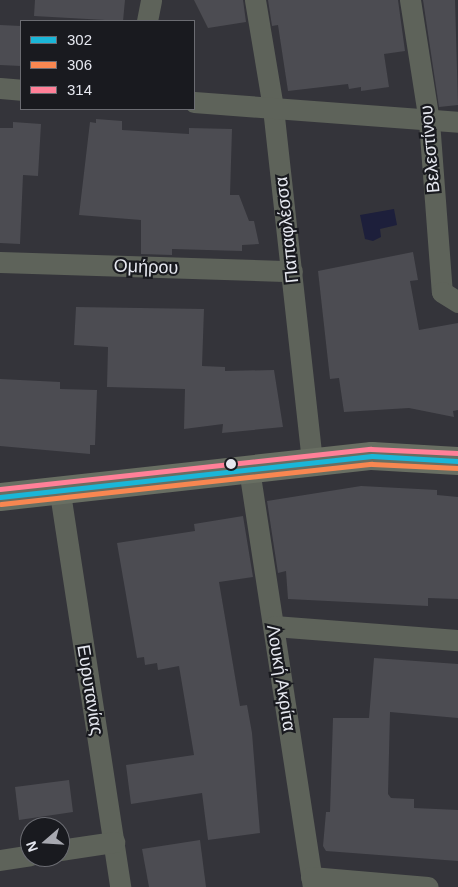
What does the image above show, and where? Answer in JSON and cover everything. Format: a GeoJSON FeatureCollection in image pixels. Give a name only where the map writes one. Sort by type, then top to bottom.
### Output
{"type":"FeatureCollection","features":[{"type":"Feature","properties":{"kind":"main road"},"geometry":{"type":"LineString","coordinates":[[0,497],[60,493],[249,469],[372,456],[458,461]]}},
{"type":"Feature","properties":{"kind":"street"},"geometry":{"type":"LineString","coordinates":[[147,20],[151,0]]}},
{"type":"Feature","properties":{"kind":"street","name":"Παπαφλέσσα"},"geometry":{"type":"LineString","coordinates":[[255,0],[273,108],[312,462]]}},
{"type":"Feature","properties":{"kind":"street","name":"Βελεστίνου"},"geometry":{"type":"LineString","coordinates":[[410,0],[429,121],[441,285],[452,299]]}},
{"type":"Feature","properties":{"kind":"street"},"geometry":{"type":"LineString","coordinates":[[0,88],[20,90]]}},
{"type":"Feature","properties":{"kind":"street"},"geometry":{"type":"LineString","coordinates":[[195,102],[458,122]]}},
{"type":"Feature","properties":{"kind":"street","name":"Ομήρου"},"geometry":{"type":"LineString","coordinates":[[0,262],[292,271]]}},
{"type":"Feature","properties":{"kind":"street","name":"Λουκή Ακρίτα"},"geometry":{"type":"LineString","coordinates":[[249,469],[312,882]]}},
{"type":"Feature","properties":{"kind":"street","name":"Ευρυτανίας"},"geometry":{"type":"LineString","coordinates":[[60,493],[120,887]]}},
{"type":"Feature","properties":{"kind":"street"},"geometry":{"type":"LineString","coordinates":[[274,626],[458,640]]}},
{"type":"Feature","properties":{"kind":"street"},"geometry":{"type":"LineString","coordinates":[[70,849],[114,842]]}},
{"type":"Feature","properties":{"kind":"street"},"geometry":{"type":"LineString","coordinates":[[0,860],[20,857]]}},
{"type":"Feature","properties":{"kind":"street"},"geometry":{"type":"LineString","coordinates":[[312,882],[428,887]]}},
{"type":"Feature","properties":{"kind":"water"},"geometry":{"type":"Polygon","coordinates":[[[394,209],[397,225],[380,229],[381,237],[373,241],[365,239],[360,215],[394,209]]]}},
{"type":"Feature","properties":{"kind":"building"},"geometry":{"type":"Polygon","coordinates":[[[35,0],[125,0],[123,20],[34,16],[35,0]]]}},
{"type":"Feature","properties":{"kind":"building"},"geometry":{"type":"Polygon","coordinates":[[[194,0],[243,0],[246,22],[208,28],[194,0]]]}},
{"type":"Feature","properties":{"kind":"building"},"geometry":{"type":"Polygon","coordinates":[[[268,0],[398,0],[405,51],[384,54],[389,87],[361,91],[361,87],[349,89],[348,84],[288,91],[278,25],[272,26],[268,0]]]}},
{"type":"Feature","properties":{"kind":"building"},"geometry":{"type":"Polygon","coordinates":[[[423,0],[455,0],[458,105],[439,107],[423,0]]]}},
{"type":"Feature","properties":{"kind":"building"},"geometry":{"type":"Polygon","coordinates":[[[0,25],[20,26],[20,66],[0,65],[0,25]]]}},
{"type":"Feature","properties":{"kind":"building"},"geometry":{"type":"Polygon","coordinates":[[[96,119],[122,121],[122,130],[189,134],[189,128],[232,129],[230,195],[239,195],[249,221],[254,221],[259,244],[242,245],[242,251],[172,249],[172,255],[141,254],[141,220],[79,215],[90,122],[96,123],[96,119]]]}},
{"type":"Feature","properties":{"kind":"building"},"geometry":{"type":"Polygon","coordinates":[[[13,122],[41,124],[38,176],[23,175],[20,244],[0,243],[0,128],[13,128],[13,122]]]}},
{"type":"Feature","properties":{"kind":"building"},"geometry":{"type":"Polygon","coordinates":[[[413,252],[418,280],[410,281],[419,330],[458,323],[458,410],[453,411],[454,417],[409,408],[344,412],[339,378],[330,379],[318,271],[413,252]]]}},
{"type":"Feature","properties":{"kind":"building"},"geometry":{"type":"Polygon","coordinates":[[[76,307],[204,309],[202,366],[225,367],[225,371],[274,370],[283,427],[222,433],[223,424],[184,429],[185,389],[107,387],[108,347],[74,345],[76,307]]]}},
{"type":"Feature","properties":{"kind":"building"},"geometry":{"type":"Polygon","coordinates":[[[0,379],[60,382],[60,389],[97,390],[95,445],[90,445],[90,454],[0,446],[0,379]]]}},
{"type":"Feature","properties":{"kind":"building"},"geometry":{"type":"Polygon","coordinates":[[[361,486],[437,490],[437,495],[458,497],[458,599],[428,598],[428,606],[288,599],[286,571],[278,573],[267,501],[361,486]]]}},
{"type":"Feature","properties":{"kind":"building"},"geometry":{"type":"Polygon","coordinates":[[[243,516],[253,577],[219,582],[240,706],[247,705],[252,733],[260,833],[208,840],[202,793],[131,804],[126,765],[194,755],[179,666],[158,670],[157,663],[145,665],[144,657],[137,658],[117,543],[195,531],[194,524],[243,516]]]}},
{"type":"Feature","properties":{"kind":"building"},"geometry":{"type":"Polygon","coordinates":[[[374,658],[458,664],[458,718],[390,712],[388,794],[391,798],[414,799],[414,808],[458,810],[458,861],[326,851],[323,846],[326,812],[330,812],[333,718],[369,718],[374,658]]]}},
{"type":"Feature","properties":{"kind":"building"},"geometry":{"type":"Polygon","coordinates":[[[69,780],[73,812],[39,817],[20,817],[19,820],[15,787],[69,780]]]}},
{"type":"Feature","properties":{"kind":"building"},"geometry":{"type":"Polygon","coordinates":[[[200,840],[206,887],[149,887],[142,849],[200,840]]]}},
{"type":"Feature","properties":{"kind":"transit line","name":"314"},"geometry":{"type":"LineString","coordinates":[[0,489],[371,449],[458,453]]}},
{"type":"Feature","properties":{"kind":"transit line","name":"302"},"geometry":{"type":"LineString","coordinates":[[0,497],[372,456],[458,461]]}},
{"type":"Feature","properties":{"kind":"transit line","name":"306"},"geometry":{"type":"LineString","coordinates":[[1,504],[372,464],[458,468]]}}]}
